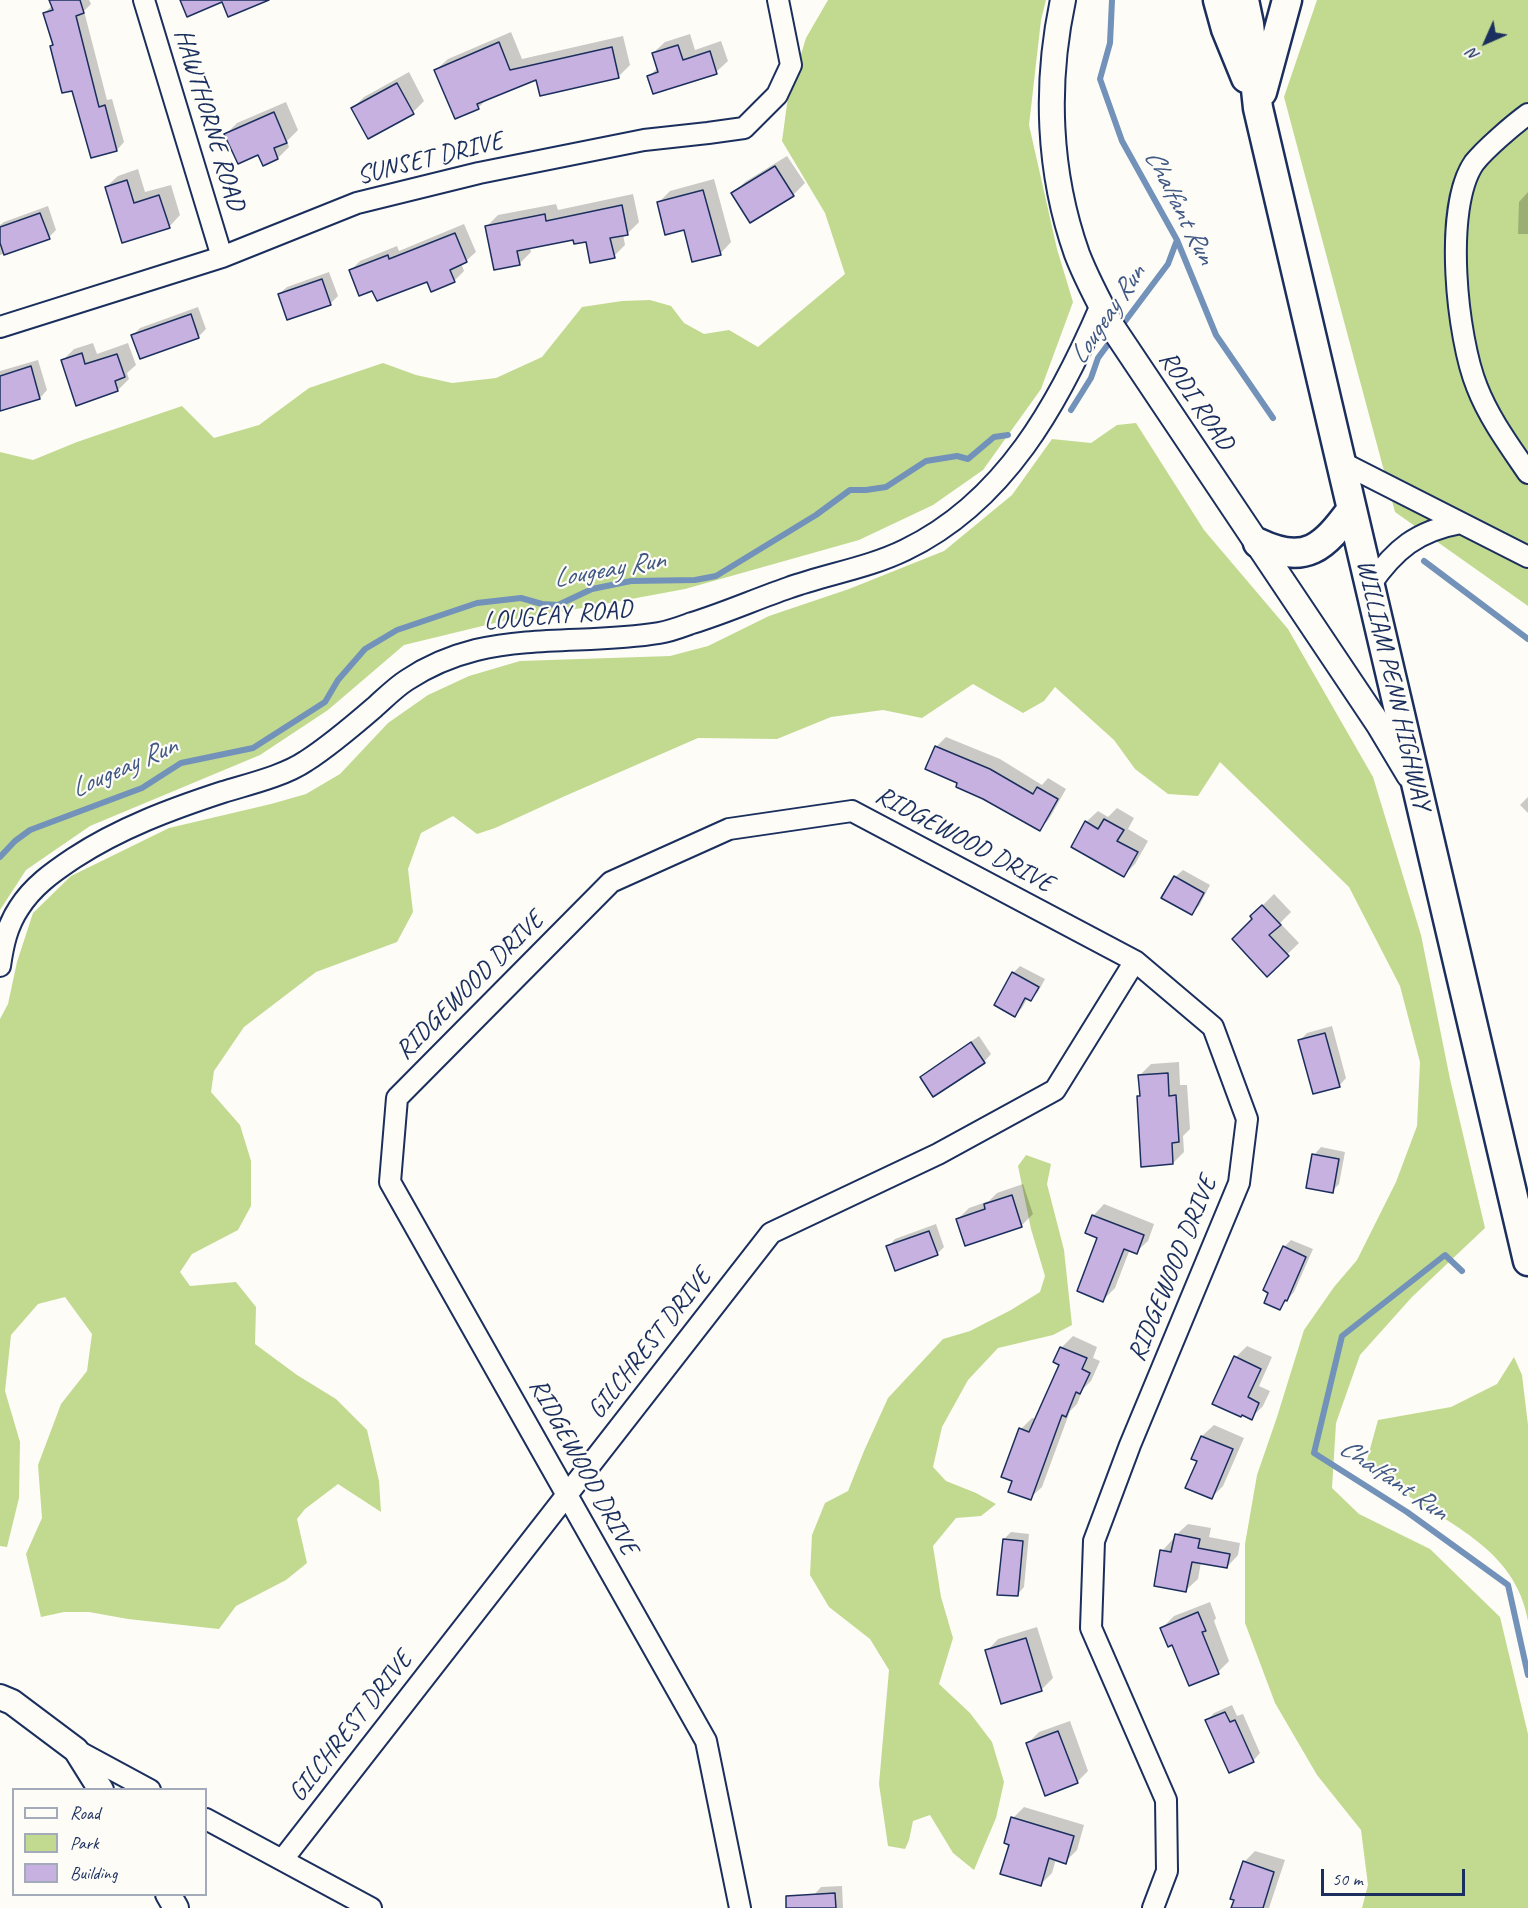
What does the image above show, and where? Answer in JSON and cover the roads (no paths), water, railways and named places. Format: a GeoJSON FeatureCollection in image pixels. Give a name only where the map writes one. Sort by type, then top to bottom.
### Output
{"type":"FeatureCollection","features":[{"type":"Feature","properties":{"kind":"highway","name":"WILLIAM PENN HIGHWAY"},"geometry":{"type":"LineString","coordinates":[[1218,0],[1226,29],[1258,108]]}},
{"type":"Feature","properties":{"kind":"highway","name":"WILLIAM PENN HIGHWAY"},"geometry":{"type":"LineString","coordinates":[[1244,0],[1249,24],[1258,108],[1528,1261]]}},
{"type":"Feature","properties":{"kind":"highway"},"geometry":{"type":"LineString","coordinates":[[1258,108],[1287,0]]}},
{"type":"Feature","properties":{"kind":"highway"},"geometry":{"type":"LineString","coordinates":[[1258,543],[1284,554],[1307,552],[1328,539],[1352,509]]}},
{"type":"Feature","properties":{"kind":"main road","name":"RODI ROAD"},"geometry":{"type":"LineString","coordinates":[[1063,0],[1053,53],[1051,83],[1053,142],[1062,201],[1087,277],[1115,332],[1379,725],[1418,791]]}},
{"type":"Feature","properties":{"kind":"main road"},"geometry":{"type":"LineString","coordinates":[[0,1697],[12,1702],[76,1750],[100,1788]]}},
{"type":"Feature","properties":{"kind":"street","name":"HAWTHORNE ROAD"},"geometry":{"type":"LineString","coordinates":[[144,0],[222,257]]}},
{"type":"Feature","properties":{"kind":"street","name":"SUNSET DRIVE"},"geometry":{"type":"LineString","coordinates":[[0,327],[222,257],[357,203],[468,176],[644,140],[744,128],[777,95],[791,64],[778,0]]}},
{"type":"Feature","properties":{"kind":"street"},"geometry":{"type":"LineString","coordinates":[[1528,114],[1515,123],[1475,162],[1462,190],[1456,235],[1457,290],[1462,335],[1476,386],[1496,427],[1528,473]]}},
{"type":"Feature","properties":{"kind":"street","name":"LOUGEAY ROAD"},"geometry":{"type":"LineString","coordinates":[[0,966],[5,937],[17,910],[32,890],[51,873],[99,841],[166,811],[304,763],[347,731],[405,681],[440,662],[475,650],[519,643],[619,638],[663,633],[813,579],[888,558],[928,538],[969,509],[1020,456],[1062,389],[1101,305]]}},
{"type":"Feature","properties":{"kind":"street"},"geometry":{"type":"LineString","coordinates":[[1341,462],[1528,557]]}},
{"type":"Feature","properties":{"kind":"street"},"geometry":{"type":"LineString","coordinates":[[1370,585],[1392,557],[1416,537],[1444,526],[1461,523]]}},
{"type":"Feature","properties":{"kind":"street","name":"RIDGEWOOD DRIVE"},"geometry":{"type":"LineString","coordinates":[[740,1908],[706,1741],[390,1182],[397,1098],[611,882],[729,829],[852,811],[1135,961],[1213,1027],[1247,1119],[1239,1183],[1131,1444],[1094,1541],[1092,1628],[1166,1800],[1167,1871],[1153,1908]]}},
{"type":"Feature","properties":{"kind":"street","name":"GILCHREST DRIVE"},"geometry":{"type":"LineString","coordinates":[[283,1859],[771,1233],[938,1154],[1055,1090],[1135,961]]}},
{"type":"Feature","properties":{"kind":"street"},"geometry":{"type":"LineString","coordinates":[[76,1750],[146,1788]]}},
{"type":"Feature","properties":{"kind":"street"},"geometry":{"type":"LineString","coordinates":[[207,1820],[371,1908]]}},
{"type":"Feature","properties":{"kind":"waterway","name":"Chalfant Run"},"geometry":{"type":"LineString","coordinates":[[1112,0],[1110,43],[1100,79],[1122,141],[1177,240],[1216,335],[1273,418]]}},
{"type":"Feature","properties":{"kind":"waterway","name":"Lougeay Run"},"geometry":{"type":"LineString","coordinates":[[1120,328],[1168,264],[1177,240]]}},
{"type":"Feature","properties":{"kind":"waterway","name":"Lougeay Run"},"geometry":{"type":"LineString","coordinates":[[1071,410],[1091,378],[1098,358],[1112,339]]}},
{"type":"Feature","properties":{"kind":"waterway","name":"Lougeay Run"},"geometry":{"type":"LineString","coordinates":[[0,857],[15,841],[30,830],[142,788],[181,763],[253,748],[325,702],[338,680],[365,649],[397,630],[477,603],[521,598],[542,604],[558,605],[592,589],[631,581],[695,580],[716,576],[816,515],[850,490],[886,487],[926,461],[957,456],[968,459],[994,437],[1008,435]]}},
{"type":"Feature","properties":{"kind":"waterway","name":"Chalfant Run"},"geometry":{"type":"LineString","coordinates":[[1424,561],[1528,639]]}},
{"type":"Feature","properties":{"kind":"waterway","name":"Chalfant Run"},"geometry":{"type":"LineString","coordinates":[[1462,1271],[1445,1255],[1342,1336],[1314,1453],[1407,1512],[1508,1585],[1528,1675]]}}]}
